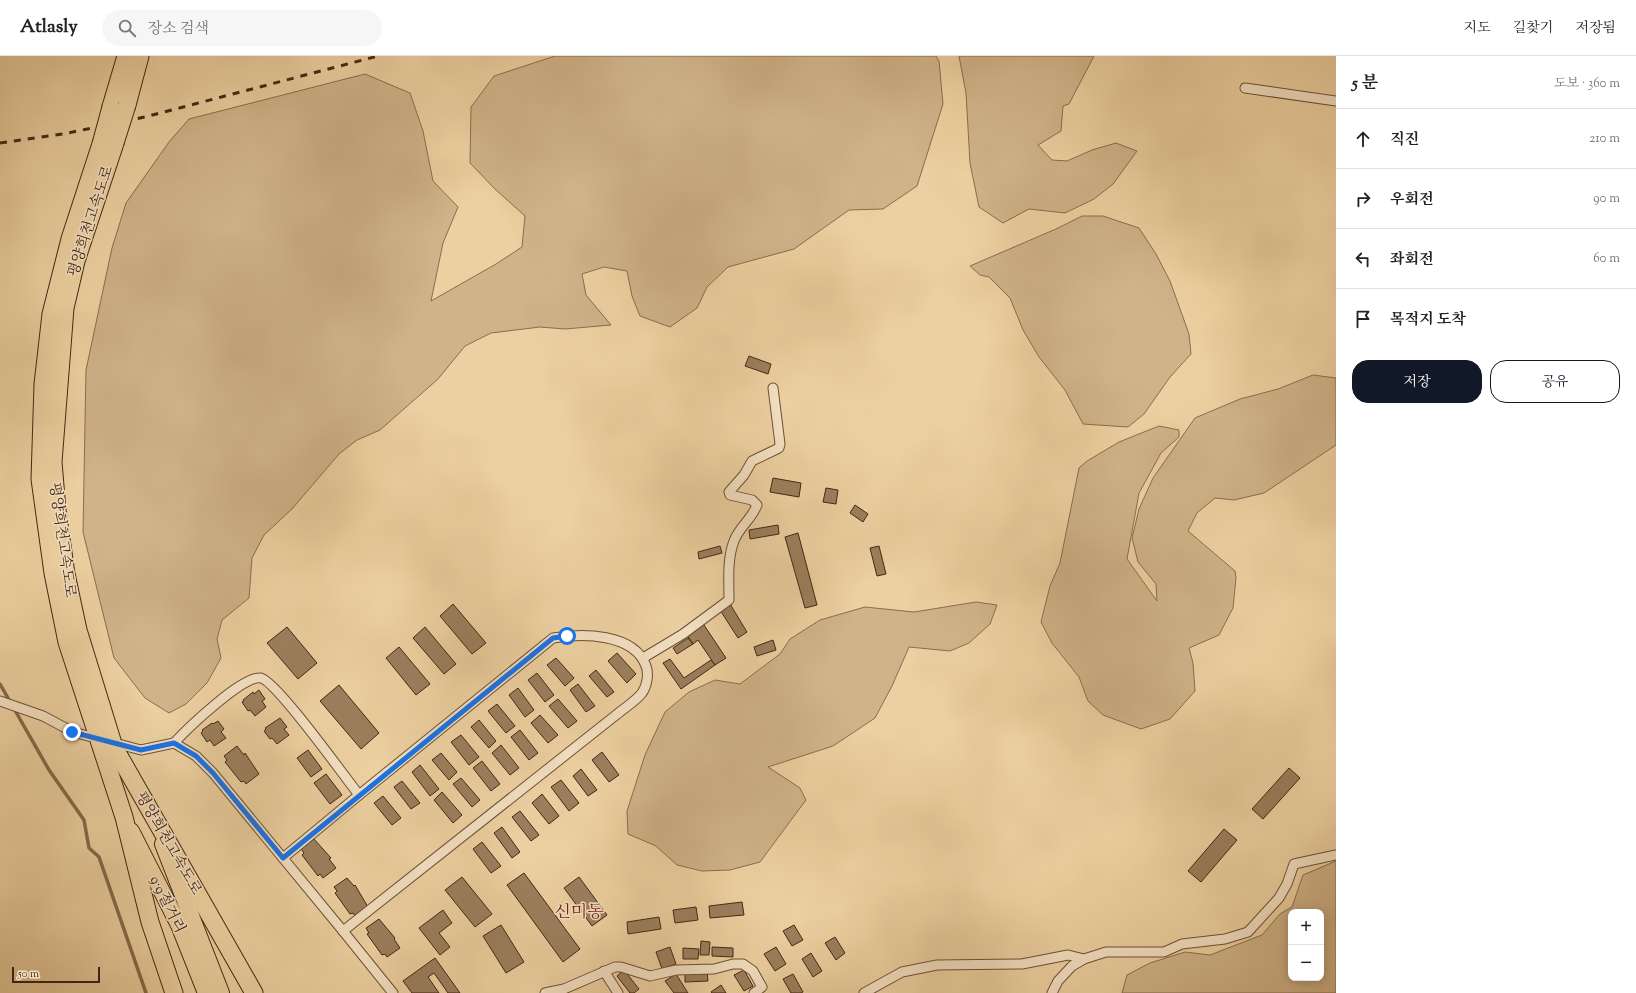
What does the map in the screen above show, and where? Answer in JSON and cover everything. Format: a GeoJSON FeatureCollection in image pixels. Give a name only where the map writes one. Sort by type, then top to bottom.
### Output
{"type":"FeatureCollection","features":[{"type":"Feature","properties":{"kind":"highway","name":"평양희천고속도로"},"geometry":{"type":"LineString","coordinates":[[119,106],[126,56]]}},
{"type":"Feature","properties":{"kind":"highway","name":"평양희천고속도로"},"geometry":{"type":"LineString","coordinates":[[140,56],[119,106],[76,261],[65,308],[53,462],[57,510],[66,574],[78,630],[150,922],[174,993]]}},
{"type":"Feature","properties":{"kind":"highway","name":"평양희천고속도로"},"geometry":{"type":"LineString","coordinates":[[105,740],[151,813],[254,993]]}},
{"type":"Feature","properties":{"kind":"highway","name":"9·9절거리"},"geometry":{"type":"LineString","coordinates":[[151,813],[221,993]]}},
{"type":"Feature","properties":{"kind":"highway","name":"9·9절거리"},"geometry":{"type":"LineString","coordinates":[[124,817],[179,925],[206,993]]}},
{"type":"Feature","properties":{"kind":"street"},"geometry":{"type":"LineString","coordinates":[[1244,88],[1336,101]]}},
{"type":"Feature","properties":{"kind":"street"},"geometry":{"type":"LineString","coordinates":[[643,658],[682,634],[729,600],[730,555],[734,541],[740,530],[754,513],[757,505],[752,500],[730,495],[729,492],[744,475],[752,461],[779,448],[780,444],[773,388]]}},
{"type":"Feature","properties":{"kind":"street"},"geometry":{"type":"LineString","coordinates":[[283,858],[553,638],[567,636],[592,636],[610,638],[637,652],[643,658],[647,670],[647,679],[642,693],[343,931]]}},
{"type":"Feature","properties":{"kind":"street"},"geometry":{"type":"LineString","coordinates":[[0,701],[43,716],[72,732],[141,750],[174,743],[191,725],[235,689],[252,680],[260,678],[269,682],[283,696],[359,795]]}},
{"type":"Feature","properties":{"kind":"street"},"geometry":{"type":"LineString","coordinates":[[174,743],[196,756],[213,773],[393,993]]}},
{"type":"Feature","properties":{"kind":"street"},"geometry":{"type":"LineString","coordinates":[[1052,993],[1058,981],[1072,966],[1084,959],[1106,952],[1164,952],[1182,944],[1225,939],[1248,932],[1279,898],[1287,884],[1294,864],[1336,854]]}},
{"type":"Feature","properties":{"kind":"street"},"geometry":{"type":"LineString","coordinates":[[864,993],[902,972],[937,964],[1022,964],[1068,955],[1084,959]]}},
{"type":"Feature","properties":{"kind":"street"},"geometry":{"type":"LineString","coordinates":[[545,993],[564,989],[615,967],[621,967],[650,976],[676,970],[714,969],[733,964],[743,964],[753,972],[762,987],[754,993]]}},
{"type":"Feature","properties":{"kind":"street"},"geometry":{"type":"LineString","coordinates":[[604,971],[618,993]]}},
{"type":"Feature","properties":{"kind":"shaded area"},"geometry":{"type":"Polygon","coordinates":[[[555,56],[936,56],[939,61],[943,104],[917,186],[883,209],[849,210],[794,249],[728,267],[707,287],[697,308],[670,327],[640,316],[632,296],[627,271],[604,267],[582,274],[586,295],[611,325],[565,329],[540,327],[491,333],[465,346],[438,379],[380,430],[357,440],[339,454],[292,509],[264,535],[252,558],[249,598],[222,620],[217,639],[221,658],[207,683],[186,704],[169,713],[145,698],[114,658],[83,532],[86,370],[112,248],[126,203],[169,142],[189,119],[365,74],[410,93],[423,131],[433,181],[458,207],[443,243],[431,301],[496,264],[522,247],[525,216],[496,190],[470,163],[471,107],[494,76],[555,56]]]}},
{"type":"Feature","properties":{"kind":"shaded area"},"geometry":{"type":"Polygon","coordinates":[[[959,56],[1094,56],[1069,104],[1063,106],[1061,131],[1038,145],[1052,160],[1067,161],[1092,150],[1116,143],[1137,151],[1113,184],[1094,199],[1065,213],[1029,209],[1003,223],[979,207],[970,163],[966,93],[959,56]]]}},
{"type":"Feature","properties":{"kind":"shaded area"},"geometry":{"type":"Polygon","coordinates":[[[1082,216],[1103,216],[1139,228],[1156,254],[1170,281],[1189,334],[1191,354],[1170,377],[1144,414],[1128,427],[1083,424],[1065,390],[1039,357],[1023,330],[1010,298],[989,277],[980,275],[970,266],[1056,229],[1082,216]]]}},
{"type":"Feature","properties":{"kind":"shaded area"},"geometry":{"type":"Polygon","coordinates":[[[1313,375],[1336,378],[1336,445],[1264,493],[1234,500],[1215,498],[1197,513],[1188,531],[1235,571],[1236,578],[1233,608],[1219,635],[1189,648],[1193,663],[1195,691],[1170,719],[1141,729],[1103,715],[1088,701],[1079,677],[1052,643],[1041,622],[1050,586],[1060,563],[1079,468],[1087,461],[1119,442],[1159,426],[1179,430],[1179,437],[1161,453],[1139,493],[1127,559],[1157,601],[1156,584],[1138,562],[1132,538],[1139,509],[1153,478],[1195,418],[1240,399],[1278,389],[1313,375]]]}},
{"type":"Feature","properties":{"kind":"shaded area"},"geometry":{"type":"Polygon","coordinates":[[[976,602],[997,605],[990,624],[969,643],[950,651],[909,647],[892,686],[875,718],[833,746],[768,767],[800,788],[806,800],[760,862],[730,870],[702,871],[677,865],[656,846],[628,834],[627,811],[645,755],[665,712],[689,692],[715,680],[740,684],[780,654],[790,639],[820,620],[865,607],[914,612],[976,602]]]}},
{"type":"Feature","properties":{"kind":"shaded area"},"geometry":{"type":"Polygon","coordinates":[[[1336,861],[1336,993],[1122,993],[1127,975],[1150,963],[1185,952],[1210,955],[1262,935],[1280,914],[1288,909],[1288,981],[1324,981],[1324,909],[1289,909],[1292,907],[1303,875],[1336,861]]]}},
{"type":"Feature","properties":{"kind":"building"},"geometry":{"type":"Polygon","coordinates":[[[749,356],[771,364],[768,374],[745,366],[749,356]]]}},
{"type":"Feature","properties":{"kind":"building"},"geometry":{"type":"Polygon","coordinates":[[[773,478],[801,483],[799,497],[770,492],[773,478]]]}},
{"type":"Feature","properties":{"kind":"building"},"geometry":{"type":"Polygon","coordinates":[[[826,488],[838,490],[836,504],[823,502],[826,488]]]}},
{"type":"Feature","properties":{"kind":"building"},"geometry":{"type":"Polygon","coordinates":[[[855,505],[868,514],[863,522],[850,513],[855,505]]]}},
{"type":"Feature","properties":{"kind":"building"},"geometry":{"type":"Polygon","coordinates":[[[778,525],[779,534],[750,539],[749,530],[778,525]]]}},
{"type":"Feature","properties":{"kind":"building"},"geometry":{"type":"Polygon","coordinates":[[[798,533],[817,605],[805,608],[785,537],[798,533]]]}},
{"type":"Feature","properties":{"kind":"building"},"geometry":{"type":"Polygon","coordinates":[[[720,546],[722,553],[699,559],[698,552],[720,546]]]}},
{"type":"Feature","properties":{"kind":"building"},"geometry":{"type":"Polygon","coordinates":[[[879,546],[886,574],[877,576],[870,548],[879,546]]]}},
{"type":"Feature","properties":{"kind":"building"},"geometry":{"type":"Polygon","coordinates":[[[453,604],[486,643],[472,654],[440,616],[453,604]]]}},
{"type":"Feature","properties":{"kind":"building"},"geometry":{"type":"Polygon","coordinates":[[[730,604],[747,632],[738,638],[720,610],[730,604]]]}},
{"type":"Feature","properties":{"kind":"building"},"geometry":{"type":"Polygon","coordinates":[[[704,625],[726,658],[715,665],[698,640],[693,644],[687,635],[704,625]]]}},
{"type":"Feature","properties":{"kind":"building"},"geometry":{"type":"Polygon","coordinates":[[[287,627],[317,663],[298,679],[267,643],[287,627]]]}},
{"type":"Feature","properties":{"kind":"building"},"geometry":{"type":"Polygon","coordinates":[[[425,627],[456,664],[444,674],[413,638],[425,627]]]}},
{"type":"Feature","properties":{"kind":"building"},"geometry":{"type":"Polygon","coordinates":[[[688,638],[693,644],[677,654],[673,648],[688,638]]]}},
{"type":"Feature","properties":{"kind":"building"},"geometry":{"type":"Polygon","coordinates":[[[773,640],[776,650],[757,656],[754,647],[773,640]]]}},
{"type":"Feature","properties":{"kind":"building"},"geometry":{"type":"Polygon","coordinates":[[[399,647],[430,684],[416,695],[386,658],[399,647]]]}},
{"type":"Feature","properties":{"kind":"building"},"geometry":{"type":"Polygon","coordinates":[[[617,653],[636,674],[627,683],[608,661],[617,653]]]}},
{"type":"Feature","properties":{"kind":"building"},"geometry":{"type":"Polygon","coordinates":[[[556,658],[574,678],[565,686],[547,665],[556,658]]]}},
{"type":"Feature","properties":{"kind":"building"},"geometry":{"type":"Polygon","coordinates":[[[670,659],[684,678],[711,660],[715,665],[681,689],[663,663],[670,659]]]}},
{"type":"Feature","properties":{"kind":"building"},"geometry":{"type":"Polygon","coordinates":[[[596,670],[614,692],[607,697],[589,676],[596,670]]]}},
{"type":"Feature","properties":{"kind":"building"},"geometry":{"type":"Polygon","coordinates":[[[537,673],[554,695],[545,702],[528,680],[537,673]]]}},
{"type":"Feature","properties":{"kind":"building"},"geometry":{"type":"Polygon","coordinates":[[[578,684],[595,706],[586,712],[570,690],[578,684]]]}},
{"type":"Feature","properties":{"kind":"building"},"geometry":{"type":"Polygon","coordinates":[[[339,685],[379,733],[361,749],[320,701],[339,685]]]}},
{"type":"Feature","properties":{"kind":"building"},"geometry":{"type":"Polygon","coordinates":[[[518,688],[534,710],[525,717],[509,695],[518,688]]]}},
{"type":"Feature","properties":{"kind":"building"},"geometry":{"type":"Polygon","coordinates":[[[259,690],[265,699],[262,701],[266,707],[255,716],[250,710],[248,711],[242,702],[253,692],[254,694],[259,690]]]}},
{"type":"Feature","properties":{"kind":"building"},"geometry":{"type":"Polygon","coordinates":[[[558,699],[577,721],[568,728],[549,706],[558,699]]]}},
{"type":"Feature","properties":{"kind":"building"},"geometry":{"type":"Polygon","coordinates":[[[497,704],[515,726],[506,733],[488,711],[497,704]]]}},
{"type":"Feature","properties":{"kind":"building"},"geometry":{"type":"Polygon","coordinates":[[[540,715],[558,735],[548,743],[531,723],[540,715]]]}},
{"type":"Feature","properties":{"kind":"building"},"geometry":{"type":"Polygon","coordinates":[[[280,718],[287,727],[284,729],[289,735],[277,744],[272,738],[270,739],[264,731],[266,729],[265,728],[280,718]]]}},
{"type":"Feature","properties":{"kind":"building"},"geometry":{"type":"Polygon","coordinates":[[[479,720],[496,741],[489,748],[471,727],[479,720]]]}},
{"type":"Feature","properties":{"kind":"building"},"geometry":{"type":"Polygon","coordinates":[[[218,721],[224,729],[221,732],[226,738],[214,746],[210,740],[207,742],[201,733],[203,731],[202,730],[218,721]]]}},
{"type":"Feature","properties":{"kind":"building"},"geometry":{"type":"Polygon","coordinates":[[[520,730],[538,753],[529,760],[511,737],[520,730]]]}},
{"type":"Feature","properties":{"kind":"building"},"geometry":{"type":"Polygon","coordinates":[[[461,735],[479,757],[469,765],[451,742],[461,735]]]}},
{"type":"Feature","properties":{"kind":"building"},"geometry":{"type":"Polygon","coordinates":[[[501,745],[519,768],[510,775],[492,753],[501,745]]]}},
{"type":"Feature","properties":{"kind":"building"},"geometry":{"type":"Polygon","coordinates":[[[237,746],[244,755],[245,753],[259,774],[246,784],[244,781],[241,782],[225,762],[227,760],[224,756],[237,746]]]}},
{"type":"Feature","properties":{"kind":"building"},"geometry":{"type":"Polygon","coordinates":[[[308,750],[322,769],[311,777],[297,758],[308,750]]]}},
{"type":"Feature","properties":{"kind":"building"},"geometry":{"type":"Polygon","coordinates":[[[602,752],[619,775],[609,782],[592,760],[602,752]]]}},
{"type":"Feature","properties":{"kind":"building"},"geometry":{"type":"Polygon","coordinates":[[[441,753],[457,772],[449,780],[432,760],[441,753]]]}},
{"type":"Feature","properties":{"kind":"building"},"geometry":{"type":"Polygon","coordinates":[[[482,761],[500,784],[491,791],[473,768],[482,761]]]}},
{"type":"Feature","properties":{"kind":"building"},"geometry":{"type":"Polygon","coordinates":[[[420,765],[439,789],[430,796],[412,772],[420,765]]]}},
{"type":"Feature","properties":{"kind":"building"},"geometry":{"type":"Polygon","coordinates":[[[1289,768],[1300,778],[1263,819],[1252,809],[1289,768]]]}},
{"type":"Feature","properties":{"kind":"building"},"geometry":{"type":"Polygon","coordinates":[[[581,769],[597,790],[588,796],[573,776],[581,769]]]}},
{"type":"Feature","properties":{"kind":"building"},"geometry":{"type":"Polygon","coordinates":[[[326,774],[342,795],[330,804],[314,783],[326,774]]]}},
{"type":"Feature","properties":{"kind":"building"},"geometry":{"type":"Polygon","coordinates":[[[461,778],[480,800],[472,807],[453,784],[461,778]]]}},
{"type":"Feature","properties":{"kind":"building"},"geometry":{"type":"Polygon","coordinates":[[[561,780],[579,803],[569,811],[551,787],[561,780]]]}},
{"type":"Feature","properties":{"kind":"building"},"geometry":{"type":"Polygon","coordinates":[[[402,781],[420,803],[411,809],[394,787],[402,781]]]}},
{"type":"Feature","properties":{"kind":"building"},"geometry":{"type":"Polygon","coordinates":[[[442,792],[462,815],[453,823],[434,800],[442,792]]]}},
{"type":"Feature","properties":{"kind":"building"},"geometry":{"type":"Polygon","coordinates":[[[542,794],[559,816],[549,824],[532,803],[542,794]]]}},
{"type":"Feature","properties":{"kind":"building"},"geometry":{"type":"Polygon","coordinates":[[[383,796],[401,818],[392,825],[374,803],[383,796]]]}},
{"type":"Feature","properties":{"kind":"building"},"geometry":{"type":"Polygon","coordinates":[[[520,811],[539,835],[531,841],[512,817],[520,811]]]}},
{"type":"Feature","properties":{"kind":"building"},"geometry":{"type":"Polygon","coordinates":[[[502,827],[520,852],[512,858],[494,833],[502,827]]]}},
{"type":"Feature","properties":{"kind":"building"},"geometry":{"type":"Polygon","coordinates":[[[1224,829],[1237,840],[1201,882],[1188,871],[1224,829]]]}},
{"type":"Feature","properties":{"kind":"building"},"geometry":{"type":"Polygon","coordinates":[[[314,839],[331,858],[329,859],[336,868],[323,878],[320,874],[318,876],[302,855],[304,853],[301,849],[314,839]]]}},
{"type":"Feature","properties":{"kind":"building"},"geometry":{"type":"Polygon","coordinates":[[[482,842],[501,866],[491,873],[473,849],[482,842]]]}},
{"type":"Feature","properties":{"kind":"building"},"geometry":{"type":"Polygon","coordinates":[[[524,873],[580,949],[563,962],[507,885],[524,873]]]}},
{"type":"Feature","properties":{"kind":"building"},"geometry":{"type":"Polygon","coordinates":[[[462,877],[492,914],[475,927],[445,890],[462,877]]]}},
{"type":"Feature","properties":{"kind":"building"},"geometry":{"type":"Polygon","coordinates":[[[579,877],[607,915],[592,926],[564,888],[579,877]]]}},
{"type":"Feature","properties":{"kind":"building"},"geometry":{"type":"Polygon","coordinates":[[[347,878],[354,886],[355,885],[368,907],[355,916],[353,913],[350,914],[335,893],[337,891],[334,887],[347,878]]]}},
{"type":"Feature","properties":{"kind":"building"},"geometry":{"type":"Polygon","coordinates":[[[742,902],[744,915],[710,918],[709,906],[742,902]]]}},
{"type":"Feature","properties":{"kind":"building"},"geometry":{"type":"Polygon","coordinates":[[[696,907],[698,920],[675,923],[673,910],[696,907]]]}},
{"type":"Feature","properties":{"kind":"building"},"geometry":{"type":"Polygon","coordinates":[[[443,910],[452,923],[439,933],[450,947],[440,955],[419,928],[443,910]]]}},
{"type":"Feature","properties":{"kind":"building"},"geometry":{"type":"Polygon","coordinates":[[[659,917],[661,929],[628,934],[627,922],[659,917]]]}},
{"type":"Feature","properties":{"kind":"building"},"geometry":{"type":"Polygon","coordinates":[[[379,919],[395,938],[394,939],[400,948],[387,957],[385,954],[382,955],[367,934],[369,933],[366,928],[379,919]]]}},
{"type":"Feature","properties":{"kind":"building"},"geometry":{"type":"Polygon","coordinates":[[[501,925],[524,962],[506,973],[483,936],[501,925]]]}},
{"type":"Feature","properties":{"kind":"building"},"geometry":{"type":"Polygon","coordinates":[[[794,925],[803,940],[792,946],[783,931],[794,925]]]}},
{"type":"Feature","properties":{"kind":"building"},"geometry":{"type":"Polygon","coordinates":[[[835,937],[845,953],[836,960],[825,943],[835,937]]]}},
{"type":"Feature","properties":{"kind":"building"},"geometry":{"type":"Polygon","coordinates":[[[701,941],[710,942],[709,955],[700,955],[701,941]]]}},
{"type":"Feature","properties":{"kind":"building"},"geometry":{"type":"Polygon","coordinates":[[[670,947],[676,964],[662,969],[656,952],[670,947]]]}},
{"type":"Feature","properties":{"kind":"building"},"geometry":{"type":"Polygon","coordinates":[[[712,947],[733,948],[733,957],[712,956],[712,947]]]}},
{"type":"Feature","properties":{"kind":"building"},"geometry":{"type":"Polygon","coordinates":[[[776,947],[786,964],[775,971],[764,954],[776,947]]]}},
{"type":"Feature","properties":{"kind":"building"},"geometry":{"type":"Polygon","coordinates":[[[683,948],[699,949],[698,959],[683,959],[683,948]]]}},
{"type":"Feature","properties":{"kind":"building"},"geometry":{"type":"Polygon","coordinates":[[[811,953],[822,971],[813,977],[802,959],[811,953]]]}},
{"type":"Feature","properties":{"kind":"building"},"geometry":{"type":"Polygon","coordinates":[[[435,958],[460,993],[448,993],[434,973],[428,977],[439,993],[412,993],[403,981],[435,958]]]}},
{"type":"Feature","properties":{"kind":"building"},"geometry":{"type":"Polygon","coordinates":[[[624,970],[639,989],[634,993],[630,993],[617,976],[624,970]]]}},
{"type":"Feature","properties":{"kind":"building"},"geometry":{"type":"Polygon","coordinates":[[[744,970],[753,986],[744,991],[734,975],[744,970]]]}},
{"type":"Feature","properties":{"kind":"building"},"geometry":{"type":"Polygon","coordinates":[[[707,971],[708,981],[685,982],[685,972],[707,971]]]}},
{"type":"Feature","properties":{"kind":"building"},"geometry":{"type":"Polygon","coordinates":[[[676,974],[688,993],[674,993],[665,981],[676,974]]]}},
{"type":"Feature","properties":{"kind":"building"},"geometry":{"type":"Polygon","coordinates":[[[793,974],[803,992],[801,993],[791,993],[783,979],[793,974]]]}},
{"type":"Feature","properties":{"kind":"building"},"geometry":{"type":"Polygon","coordinates":[[[721,985],[726,993],[711,992],[721,985]]]}},
{"type":"Feature","properties":{"kind":"waterway"},"geometry":{"type":"LineString","coordinates":[[0,684],[49,770],[84,820],[89,848],[99,857],[146,993]]}},
{"type":"Feature","properties":{"kind":"railway"},"geometry":{"type":"LineString","coordinates":[[0,143],[63,134],[145,117],[378,56]]}},
{"type":"Feature","properties":{"kind":"district","name":"신미동"},"geometry":{"type":"Point","coordinates":[579,911]}},
{"type":"Feature","properties":{"kind":"route"},"geometry":{"type":"LineString","coordinates":[[72,732],[141,750],[174,743],[196,756],[213,773],[283,858],[553,638],[567,636]]}}]}
